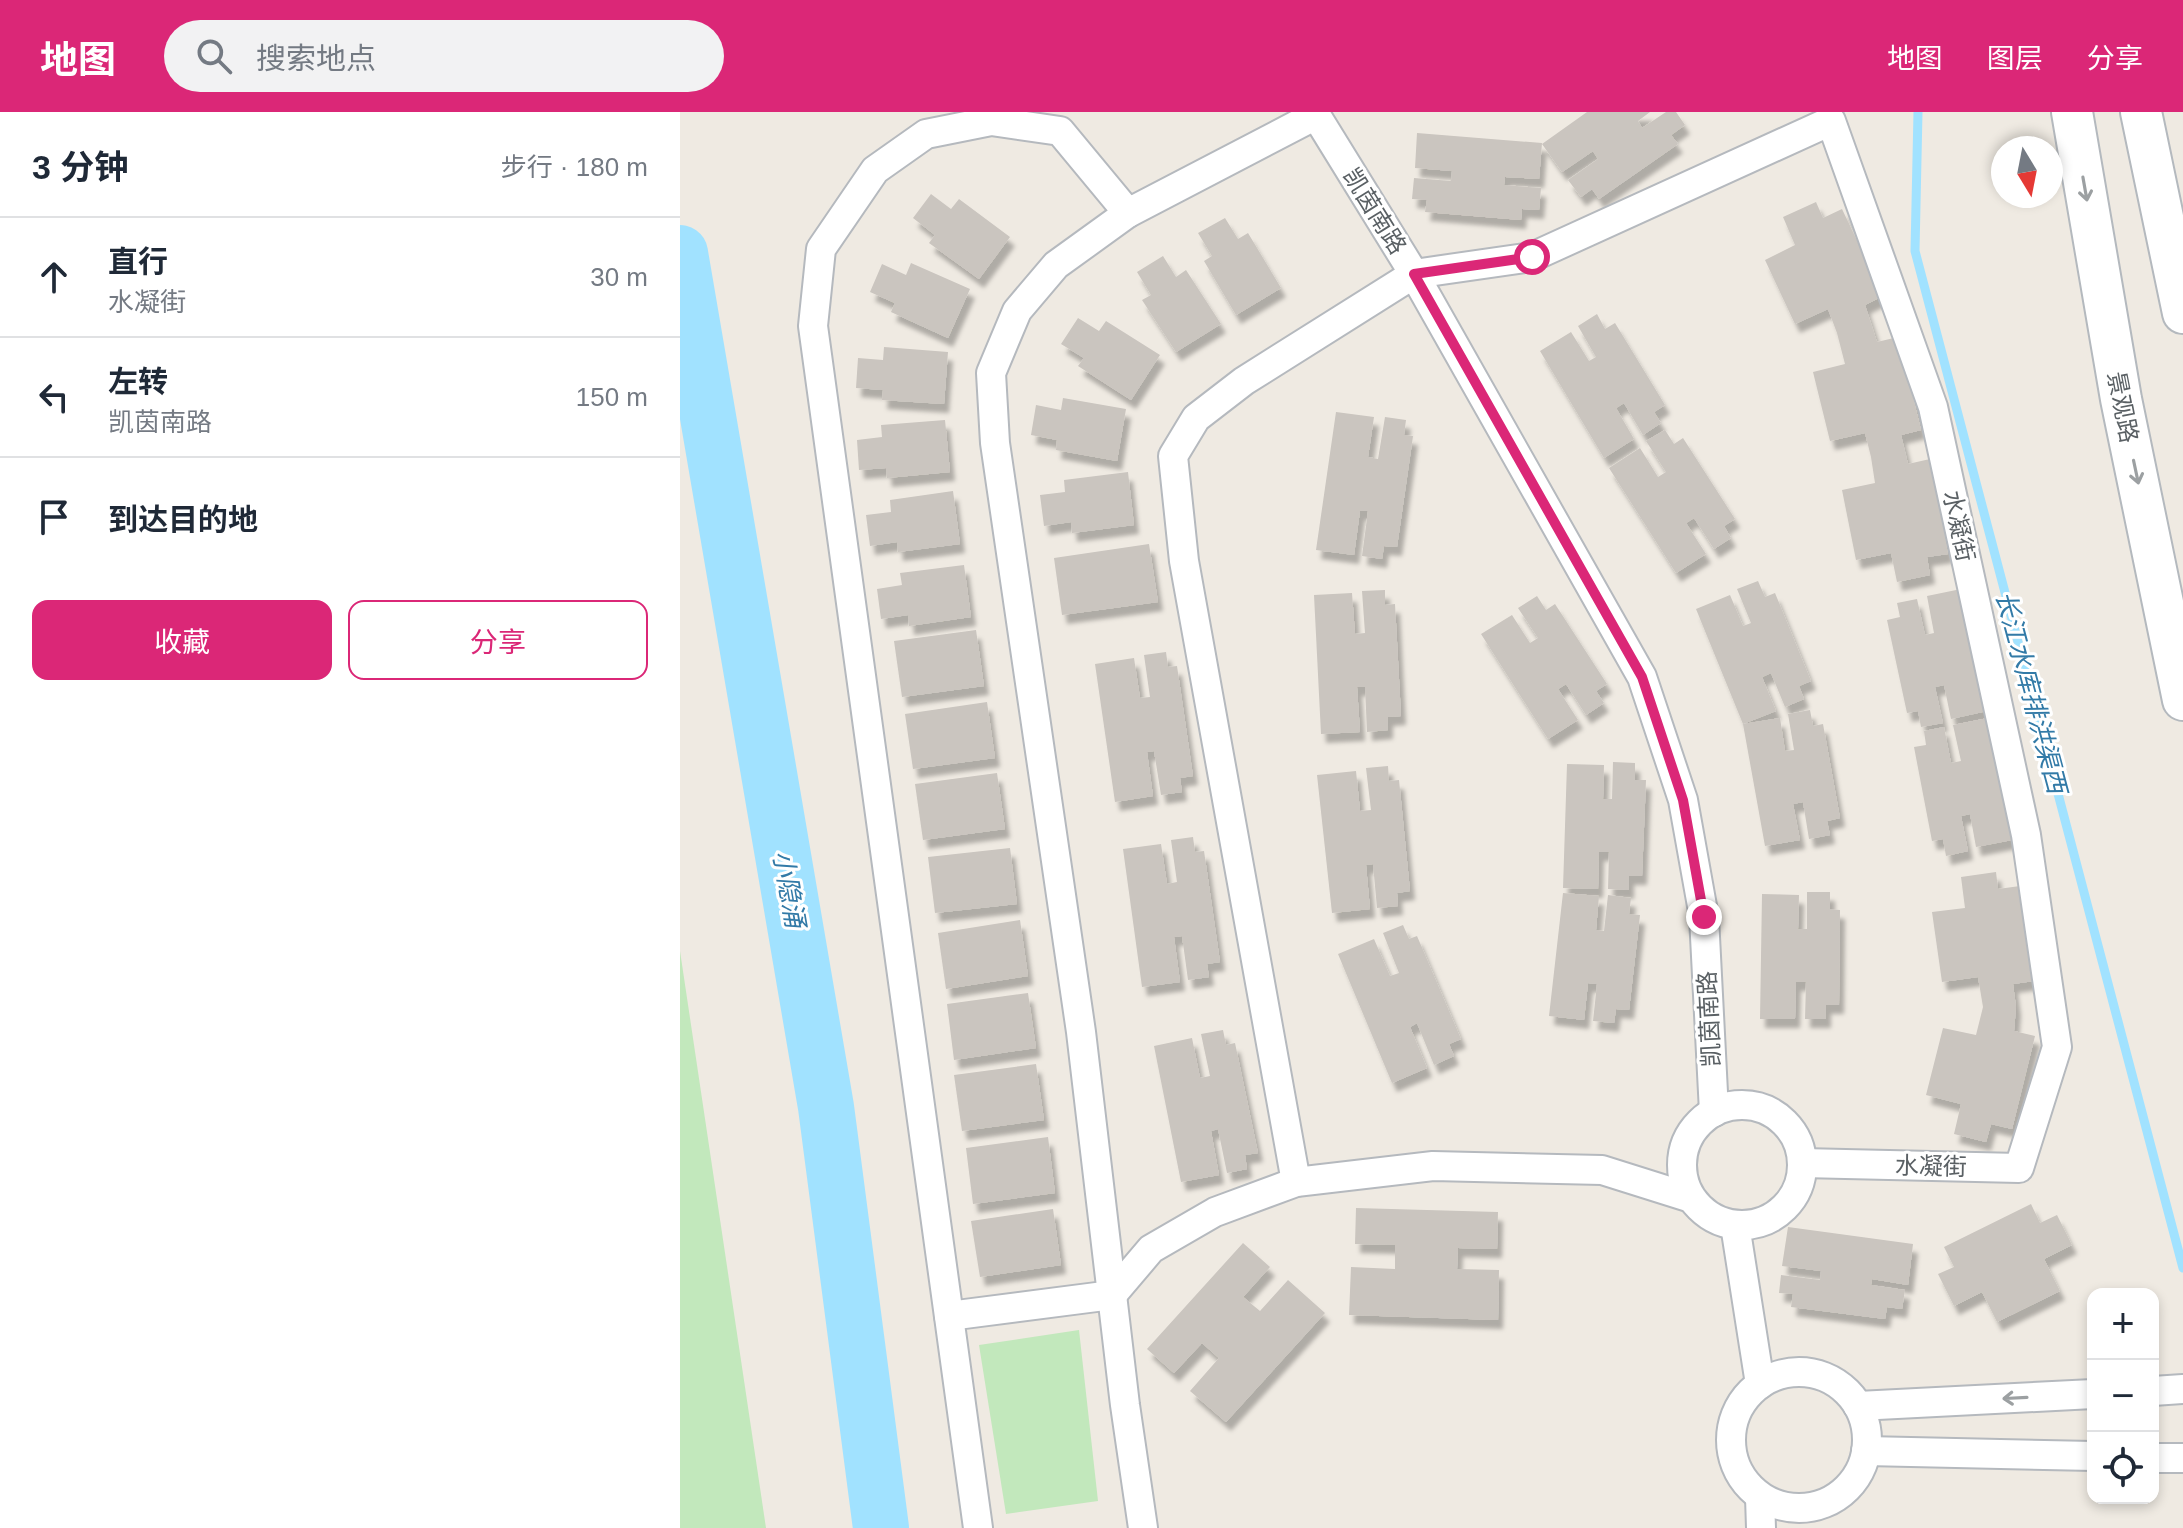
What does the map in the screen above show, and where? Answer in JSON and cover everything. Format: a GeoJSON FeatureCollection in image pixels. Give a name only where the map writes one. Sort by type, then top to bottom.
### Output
{"type":"FeatureCollection","features":[{"type":"Feature","properties":{"kind":"main road","name":"景观路"},"geometry":{"type":"LineString","coordinates":[[2072,112],[2121,399],[2183,700]]}},
{"type":"Feature","properties":{"kind":"main road"},"geometry":{"type":"LineString","coordinates":[[2141,112],[2183,313]]}},
{"type":"Feature","properties":{"kind":"street"},"geometry":{"type":"LineString","coordinates":[[1143,1528],[1081,1032],[995,443],[991,373],[1017,311],[1056,265],[1128,213],[1315,114]]}},
{"type":"Feature","properties":{"kind":"street","name":"凯茵南路"},"geometry":{"type":"LineString","coordinates":[[1315,114],[1414,274],[1642,677],[1683,800],[1704,917],[1714,1112]]}},
{"type":"Feature","properties":{"kind":"street"},"geometry":{"type":"LineString","coordinates":[[978,1528],[813,326],[821,249],[875,170],[926,134],[991,121],[1060,131],[1128,213]]}},
{"type":"Feature","properties":{"kind":"street","name":"水凝街"},"geometry":{"type":"LineString","coordinates":[[1414,274],[1532,257],[1831,121],[1933,407],[2026,835],[2057,1047],[2019,1168],[1802,1163]]}},
{"type":"Feature","properties":{"kind":"street"},"geometry":{"type":"LineString","coordinates":[[1296,1182],[1184,561],[1173,456],[1196,418],[1244,381],[1414,274]]}},
{"type":"Feature","properties":{"kind":"street"},"geometry":{"type":"LineString","coordinates":[[949,1316],[1112,1295],[1151,1249],[1215,1212],[1296,1182],[1433,1166],[1602,1170],[1691,1198],[1716,1220],[1735,1225],[1756,1224],[1775,1216],[1789,1202],[1799,1184],[1802,1163],[1798,1143],[1787,1126],[1771,1113],[1752,1106],[1732,1106],[1714,1112],[1698,1123],[1687,1139],[1682,1157],[1682,1176],[1691,1198]]}},
{"type":"Feature","properties":{"kind":"street"},"geometry":{"type":"LineString","coordinates":[[1735,1225],[1760,1384]]}},
{"type":"Feature","properties":{"kind":"street"},"geometry":{"type":"LineString","coordinates":[[1802,1372],[1824,1376],[1843,1388],[1858,1406],[1866,1428],[1866,1451],[1859,1473],[1844,1491],[1825,1503],[1802,1508],[1780,1506],[1760,1497],[1744,1481],[1733,1462],[1730,1440],[1734,1419],[1744,1399],[1760,1384],[1780,1375],[1802,1372]]}},
{"type":"Feature","properties":{"kind":"street"},"geometry":{"type":"LineString","coordinates":[[2159,1391],[2183,1389]]}},
{"type":"Feature","properties":{"kind":"street"},"geometry":{"type":"LineString","coordinates":[[1858,1406],[2087,1394]]}},
{"type":"Feature","properties":{"kind":"street"},"geometry":{"type":"LineString","coordinates":[[1866,1451],[2087,1456]]}},
{"type":"Feature","properties":{"kind":"street"},"geometry":{"type":"LineString","coordinates":[[2159,1458],[2183,1458]]}},
{"type":"Feature","properties":{"kind":"street"},"geometry":{"type":"LineString","coordinates":[[1760,1497],[1761,1528]]}},
{"type":"Feature","properties":{"kind":"green space"},"geometry":{"type":"Polygon","coordinates":[[[680,951],[766,1528],[680,1528],[680,951]]]}},
{"type":"Feature","properties":{"kind":"green space"},"geometry":{"type":"Polygon","coordinates":[[[1079,1330],[1098,1501],[1006,1514],[979,1345],[1079,1330]]]}},
{"type":"Feature","properties":{"kind":"building"},"geometry":{"type":"Polygon","coordinates":[[[1587,112],[1650,112],[1638,121],[1642,128],[1666,112],[1676,112],[1685,125],[1671,135],[1678,144],[1599,199],[1592,189],[1581,197],[1568,180],[1598,159],[1593,151],[1562,172],[1542,144],[1587,112]]]}},
{"type":"Feature","properties":{"kind":"building"},"geometry":{"type":"Polygon","coordinates":[[[1417,133],[1542,143],[1539,179],[1505,177],[1504,185],[1541,188],[1539,210],[1522,209],[1521,220],[1425,212],[1427,200],[1412,199],[1414,178],[1451,181],[1452,171],[1415,168],[1417,133]]]}},
{"type":"Feature","properties":{"kind":"building"},"geometry":{"type":"Polygon","coordinates":[[[931,194],[951,209],[959,199],[1010,237],[979,279],[929,243],[935,235],[913,218],[931,194]]]}},
{"type":"Feature","properties":{"kind":"building"},"geometry":{"type":"Polygon","coordinates":[[[1816,202],[1823,218],[1842,209],[1883,296],[1865,305],[1877,342],[1898,337],[1921,430],[1901,435],[1908,464],[1930,459],[1948,554],[1927,557],[1930,575],[1897,582],[1891,553],[1856,560],[1842,490],[1875,483],[1871,457],[1865,433],[1830,441],[1813,372],[1845,364],[1837,333],[1828,309],[1795,324],[1765,260],[1795,245],[1783,217],[1816,202]]]}},
{"type":"Feature","properties":{"kind":"building"},"geometry":{"type":"Polygon","coordinates":[[[1225,218],[1238,239],[1248,233],[1281,288],[1236,315],[1204,261],[1212,256],[1198,233],[1225,218]]]}},
{"type":"Feature","properties":{"kind":"building"},"geometry":{"type":"Polygon","coordinates":[[[1163,256],[1176,277],[1186,270],[1221,324],[1176,352],[1142,300],[1151,295],[1137,272],[1163,256]]]}},
{"type":"Feature","properties":{"kind":"building"},"geometry":{"type":"Polygon","coordinates":[[[911,263],[970,289],[948,338],[891,312],[895,303],[870,292],[882,264],[906,275],[911,263]]]}},
{"type":"Feature","properties":{"kind":"building"},"geometry":{"type":"Polygon","coordinates":[[[1597,314],[1605,329],[1615,323],[1665,405],[1654,412],[1661,423],[1643,435],[1624,403],[1616,408],[1634,439],[1604,458],[1540,351],[1571,332],[1589,361],[1596,357],[1578,326],[1597,314]]]}},
{"type":"Feature","properties":{"kind":"building"},"geometry":{"type":"Polygon","coordinates":[[[1078,318],[1099,331],[1106,321],[1160,355],[1131,400],[1078,366],[1084,358],[1061,344],[1078,318]]]}},
{"type":"Feature","properties":{"kind":"building"},"geometry":{"type":"Polygon","coordinates":[[[884,347],[948,352],[944,404],[882,400],[883,390],[856,388],[858,358],[883,360],[884,347]]]}},
{"type":"Feature","properties":{"kind":"building"},"geometry":{"type":"Polygon","coordinates":[[[1063,398],[1126,409],[1117,461],[1056,450],[1057,440],[1031,435],[1036,405],[1061,410],[1063,398]]]}},
{"type":"Feature","properties":{"kind":"building"},"geometry":{"type":"Polygon","coordinates":[[[1336,412],[1374,417],[1368,457],[1378,459],[1385,417],[1406,420],[1404,435],[1413,436],[1397,547],[1384,546],[1382,559],[1362,556],[1368,511],[1360,511],[1354,555],[1316,550],[1336,412]]]}},
{"type":"Feature","properties":{"kind":"building"},"geometry":{"type":"Polygon","coordinates":[[[945,420],[950,472],[887,478],[886,468],[859,470],[857,440],[882,437],[881,425],[945,420]]]}},
{"type":"Feature","properties":{"kind":"building"},"geometry":{"type":"Polygon","coordinates":[[[1665,430],[1674,444],[1683,438],[1735,519],[1724,526],[1731,538],[1714,549],[1694,518],[1686,523],[1706,554],[1676,573],[1609,468],[1640,448],[1658,477],[1666,472],[1646,441],[1665,430]]]}},
{"type":"Feature","properties":{"kind":"building"},"geometry":{"type":"Polygon","coordinates":[[[1128,472],[1134,525],[1072,533],[1071,522],[1044,526],[1040,495],[1065,492],[1064,480],[1128,472]]]}},
{"type":"Feature","properties":{"kind":"building"},"geometry":{"type":"Polygon","coordinates":[[[953,491],[960,544],[898,552],[897,542],[870,546],[866,515],[891,512],[890,500],[953,491]]]}},
{"type":"Feature","properties":{"kind":"building"},"geometry":{"type":"Polygon","coordinates":[[[1149,544],[1158,602],[1062,615],[1054,558],[1149,544]]]}},
{"type":"Feature","properties":{"kind":"building"},"geometry":{"type":"Polygon","coordinates":[[[964,565],[971,617],[909,626],[908,615],[881,619],[877,589],[902,585],[900,573],[964,565]]]}},
{"type":"Feature","properties":{"kind":"building"},"geometry":{"type":"Polygon","coordinates":[[[1758,581],[1765,597],[1775,593],[1811,681],[1799,686],[1804,699],[1785,707],[1771,673],[1762,677],[1776,711],[1743,724],[1696,609],[1730,595],[1743,626],[1751,623],[1737,589],[1758,581]]]}},
{"type":"Feature","properties":{"kind":"building"},"geometry":{"type":"Polygon","coordinates":[[[1961,589],[1987,711],[1951,719],[1944,685],[1935,687],[1943,723],[1921,727],[1918,711],[1907,713],[1887,620],[1900,617],[1897,603],[1917,599],[1925,635],[1934,633],[1927,596],[1961,589]]]}},
{"type":"Feature","properties":{"kind":"building"},"geometry":{"type":"Polygon","coordinates":[[[1385,590],[1385,605],[1395,604],[1401,716],[1388,717],[1388,730],[1367,732],[1365,687],[1357,687],[1360,732],[1321,734],[1314,595],[1352,593],[1355,634],[1365,633],[1362,591],[1385,590]]]}},
{"type":"Feature","properties":{"kind":"building"},"geometry":{"type":"Polygon","coordinates":[[[1537,596],[1546,610],[1555,604],[1607,684],[1596,691],[1604,703],[1586,715],[1566,684],[1558,689],[1578,720],[1548,739],[1481,634],[1512,615],[1530,643],[1538,638],[1518,608],[1537,596]]]}},
{"type":"Feature","properties":{"kind":"building"},"geometry":{"type":"Polygon","coordinates":[[[976,630],[984,686],[902,697],[894,641],[976,630]]]}},
{"type":"Feature","properties":{"kind":"building"},"geometry":{"type":"Polygon","coordinates":[[[1166,652],[1168,667],[1177,666],[1193,776],[1180,778],[1182,792],[1161,795],[1154,751],[1147,752],[1153,796],[1115,802],[1095,664],[1134,658],[1140,698],[1150,697],[1144,655],[1166,652]]]}},
{"type":"Feature","properties":{"kind":"building"},"geometry":{"type":"Polygon","coordinates":[[[987,702],[995,758],[913,769],[905,714],[987,702]]]}},
{"type":"Feature","properties":{"kind":"building"},"geometry":{"type":"Polygon","coordinates":[[[1810,710],[1813,726],[1823,724],[1840,818],[1827,821],[1830,835],[1809,839],[1803,802],[1793,804],[1800,840],[1765,846],[1743,724],[1780,718],[1785,751],[1794,750],[1788,714],[1810,710]]]}},
{"type":"Feature","properties":{"kind":"building"},"geometry":{"type":"Polygon","coordinates":[[[1988,718],[2012,840],[1976,847],[1970,814],[1961,816],[1968,851],[1946,856],[1943,839],[1932,841],[1914,747],[1926,745],[1924,731],[1944,727],[1951,763],[1961,761],[1953,725],[1988,718]]]}},
{"type":"Feature","properties":{"kind":"building"},"geometry":{"type":"Polygon","coordinates":[[[1613,762],[1635,763],[1635,780],[1646,780],[1642,876],[1629,876],[1629,890],[1608,889],[1609,852],[1599,852],[1598,889],[1563,888],[1567,764],[1604,765],[1603,799],[1612,799],[1613,762]]]}},
{"type":"Feature","properties":{"kind":"building"},"geometry":{"type":"Polygon","coordinates":[[[1388,766],[1389,781],[1399,780],[1410,891],[1397,893],[1398,906],[1377,908],[1373,864],[1366,865],[1370,909],[1332,913],[1317,775],[1356,771],[1360,811],[1371,810],[1366,768],[1388,766]]]}},
{"type":"Feature","properties":{"kind":"building"},"geometry":{"type":"Polygon","coordinates":[[[997,773],[1005,829],[923,840],[915,784],[997,773]]]}},
{"type":"Feature","properties":{"kind":"building"},"geometry":{"type":"Polygon","coordinates":[[[1193,837],[1195,852],[1204,851],[1220,962],[1207,964],[1209,977],[1188,980],[1182,936],[1174,937],[1180,982],[1142,987],[1123,849],[1161,844],[1167,884],[1177,882],[1171,840],[1193,837]]]}},
{"type":"Feature","properties":{"kind":"building"},"geometry":{"type":"Polygon","coordinates":[[[1010,848],[1017,904],[935,913],[928,857],[1010,848]]]}},
{"type":"Feature","properties":{"kind":"building"},"geometry":{"type":"Polygon","coordinates":[[[1996,872],[1998,889],[2020,886],[2034,981],[2013,984],[2016,1007],[2014,1031],[2035,1036],[2012,1129],[1991,1124],[1986,1142],[1954,1134],[1961,1104],[1926,1095],[1943,1028],[1976,1035],[1983,1007],[1978,977],[1942,982],[1932,912],[1965,908],[1961,877],[1996,872]]]}},
{"type":"Feature","properties":{"kind":"building"},"geometry":{"type":"Polygon","coordinates":[[[1807,892],[1830,892],[1830,909],[1840,910],[1839,1005],[1826,1005],[1826,1019],[1805,1019],[1806,982],[1796,982],[1795,1019],[1760,1019],[1762,894],[1799,895],[1798,929],[1807,929],[1807,892]]]}},
{"type":"Feature","properties":{"kind":"building"},"geometry":{"type":"Polygon","coordinates":[[[1563,893],[1599,896],[1596,930],[1604,931],[1608,895],[1631,898],[1629,914],[1640,915],[1629,1010],[1616,1009],[1614,1023],[1593,1021],[1597,984],[1588,983],[1584,1020],[1549,1016],[1563,893]]]}},
{"type":"Feature","properties":{"kind":"building"},"geometry":{"type":"Polygon","coordinates":[[[1020,920],[1028,976],[946,989],[938,933],[1020,920]]]}},
{"type":"Feature","properties":{"kind":"building"},"geometry":{"type":"Polygon","coordinates":[[[1403,925],[1409,939],[1417,936],[1461,1039],[1449,1044],[1454,1056],[1434,1065],[1417,1023],[1410,1027],[1427,1068],[1392,1083],[1338,954],[1374,939],[1390,976],[1399,973],[1383,933],[1403,925]]]}},
{"type":"Feature","properties":{"kind":"building"},"geometry":{"type":"Polygon","coordinates":[[[1028,993],[1036,1048],[954,1060],[947,1004],[1028,993]]]}},
{"type":"Feature","properties":{"kind":"building"},"geometry":{"type":"Polygon","coordinates":[[[1223,1030],[1226,1045],[1235,1043],[1258,1153],[1245,1155],[1247,1169],[1227,1173],[1218,1129],[1211,1131],[1219,1175],[1181,1182],[1154,1046],[1192,1038],[1200,1078],[1210,1076],[1201,1034],[1223,1030]]]}},
{"type":"Feature","properties":{"kind":"building"},"geometry":{"type":"Polygon","coordinates":[[[1036,1064],[1044,1120],[962,1131],[954,1075],[1036,1064]]]}},
{"type":"Feature","properties":{"kind":"building"},"geometry":{"type":"Polygon","coordinates":[[[1048,1137],[1055,1193],[973,1204],[966,1148],[1048,1137]]]}},
{"type":"Feature","properties":{"kind":"building"},"geometry":{"type":"Polygon","coordinates":[[[2031,1204],[2040,1223],[2057,1215],[2072,1245],[2044,1259],[2060,1291],[1997,1322],[1982,1292],[1954,1306],[1938,1274],[1954,1267],[1944,1247],[2031,1204]]]}},
{"type":"Feature","properties":{"kind":"building"},"geometry":{"type":"Polygon","coordinates":[[[1356,1208],[1498,1212],[1497,1249],[1458,1248],[1457,1269],[1499,1270],[1498,1320],[1349,1315],[1351,1267],[1395,1269],[1395,1245],[1355,1244],[1356,1208]]]}},
{"type":"Feature","properties":{"kind":"building"},"geometry":{"type":"Polygon","coordinates":[[[1053,1209],[1061,1265],[980,1277],[971,1221],[1053,1209]]]}},
{"type":"Feature","properties":{"kind":"building"},"geometry":{"type":"Polygon","coordinates":[[[1788,1227],[1913,1244],[1908,1285],[1872,1279],[1871,1285],[1905,1290],[1902,1309],[1887,1307],[1885,1319],[1791,1307],[1793,1294],[1779,1293],[1781,1275],[1820,1280],[1821,1271],[1782,1266],[1788,1227]]]}},
{"type":"Feature","properties":{"kind":"building"},"geometry":{"type":"Polygon","coordinates":[[[1243,1243],[1270,1267],[1243,1297],[1260,1311],[1288,1280],[1325,1313],[1226,1422],[1190,1391],[1219,1358],[1202,1343],[1174,1373],[1147,1349],[1243,1243]]]}},
{"type":"Feature","properties":{"kind":"waterway","name":"长江水库排洪渠西"},"geometry":{"type":"LineString","coordinates":[[1918,112],[1915,251],[2183,1268]]}},
{"type":"Feature","properties":{"kind":"waterway","name":"小隐涌"},"geometry":{"type":"LineString","coordinates":[[680,253],[826,1107],[881,1528]]}},
{"type":"Feature","properties":{"kind":"route"},"geometry":{"type":"LineString","coordinates":[[1532,257],[1414,274],[1642,677],[1683,800],[1704,917]]}}]}
